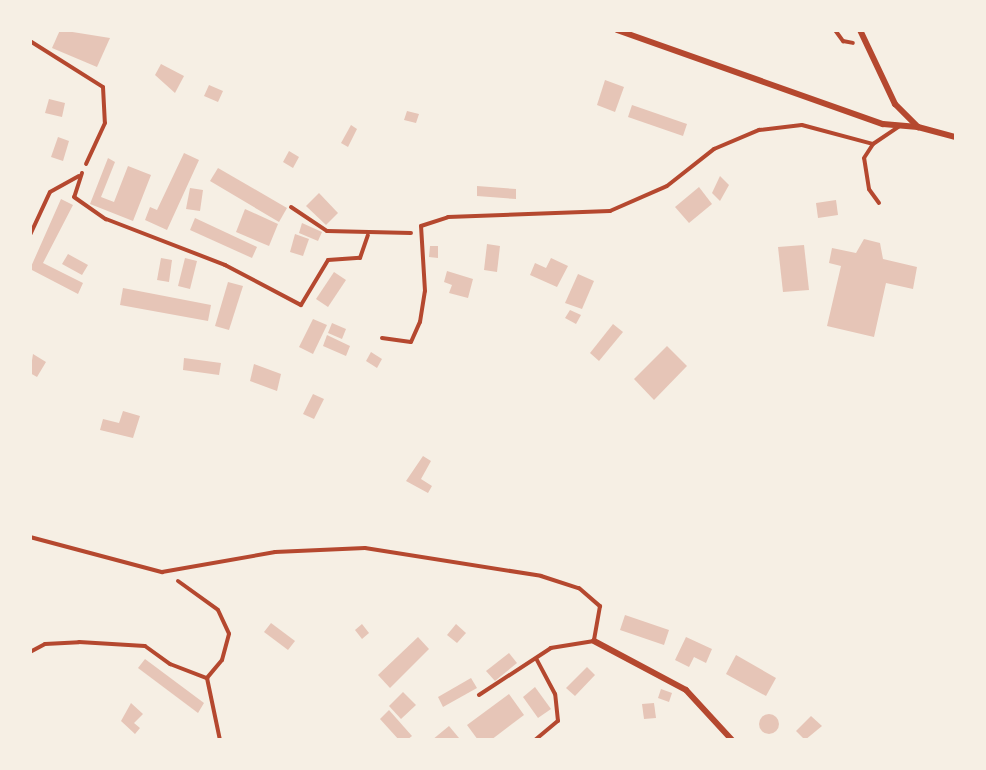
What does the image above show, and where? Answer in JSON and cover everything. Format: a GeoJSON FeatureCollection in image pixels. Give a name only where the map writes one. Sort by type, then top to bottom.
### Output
{"type":"FeatureCollection","features":[{"type":"Feature","properties":{"kind":"street"},"geometry":{"type":"LineString","coordinates":[[617,30],[901,126],[918,127],[956,137]]}},
{"type":"Feature","properties":{"kind":"street"},"geometry":{"type":"LineString","coordinates":[[860,30],[895,104],[918,127]]}},
{"type":"Feature","properties":{"kind":"street"},"geometry":{"type":"LineString","coordinates":[[594,641],[686,690],[732,740]]}},
{"type":"Feature","properties":{"kind":"lane"},"geometry":{"type":"LineString","coordinates":[[30,41],[104,87],[105,123],[86,164]]}},
{"type":"Feature","properties":{"kind":"lane"},"geometry":{"type":"LineString","coordinates":[[382,338],[411,342],[420,322],[425,291],[421,226],[448,216],[563,217],[610,211],[667,186],[714,149],[759,130],[802,125],[873,144]]}},
{"type":"Feature","properties":{"kind":"lane"},"geometry":{"type":"LineString","coordinates":[[879,203],[869,189],[864,158],[873,144],[901,126]]}},
{"type":"Feature","properties":{"kind":"lane"},"geometry":{"type":"LineString","coordinates":[[30,537],[162,572],[275,552],[365,548],[541,576],[579,588],[600,606],[594,641],[550,648],[479,695]]}},
{"type":"Feature","properties":{"kind":"lane"},"geometry":{"type":"LineString","coordinates":[[535,740],[558,721],[555,694],[536,659]]}},
{"type":"Feature","properties":{"kind":"path"},"geometry":{"type":"LineString","coordinates":[[86,164],[74,198],[106,219],[225,265],[301,304],[328,260],[360,258],[368,235]]}},
{"type":"Feature","properties":{"kind":"path"},"geometry":{"type":"LineString","coordinates":[[30,235],[50,192],[80,176]]}},
{"type":"Feature","properties":{"kind":"path"},"geometry":{"type":"LineString","coordinates":[[291,207],[327,231],[368,235],[421,232]]}},
{"type":"Feature","properties":{"kind":"path"},"geometry":{"type":"LineString","coordinates":[[162,572],[218,610],[229,634],[222,660],[207,678]]}},
{"type":"Feature","properties":{"kind":"path"},"geometry":{"type":"LineString","coordinates":[[30,652],[45,644],[79,642],[145,646],[170,664],[207,678]]}},
{"type":"Feature","properties":{"kind":"path"},"geometry":{"type":"LineString","coordinates":[[207,678],[220,740]]}},
{"type":"Feature","properties":{"kind":"building"},"geometry":{"type":"Polygon","coordinates":[[[60,30],[110,38],[97,67],[52,48],[60,30]]]}},
{"type":"Feature","properties":{"kind":"building"},"geometry":{"type":"Polygon","coordinates":[[[161,64],[184,76],[175,93],[155,75],[161,64]]]}},
{"type":"Feature","properties":{"kind":"building"},"geometry":{"type":"Polygon","coordinates":[[[605,80],[624,87],[615,112],[597,105],[605,80]]]}},
{"type":"Feature","properties":{"kind":"building"},"geometry":{"type":"Polygon","coordinates":[[[209,85],[223,91],[218,102],[204,96],[209,85]]]}},
{"type":"Feature","properties":{"kind":"building"},"geometry":{"type":"Polygon","coordinates":[[[49,99],[65,103],[62,117],[45,113],[49,99]]]}},
{"type":"Feature","properties":{"kind":"building"},"geometry":{"type":"Polygon","coordinates":[[[632,105],[687,124],[683,136],[628,117],[632,105]]]}},
{"type":"Feature","properties":{"kind":"building"},"geometry":{"type":"Polygon","coordinates":[[[407,111],[419,114],[416,123],[404,120],[407,111]]]}},
{"type":"Feature","properties":{"kind":"building"},"geometry":{"type":"Polygon","coordinates":[[[351,125],[357,129],[348,147],[341,143],[351,125]]]}},
{"type":"Feature","properties":{"kind":"building"},"geometry":{"type":"Polygon","coordinates":[[[58,137],[69,141],[63,161],[51,157],[58,137]]]}},
{"type":"Feature","properties":{"kind":"building"},"geometry":{"type":"Polygon","coordinates":[[[289,151],[299,157],[293,168],[283,162],[289,151]]]}},
{"type":"Feature","properties":{"kind":"building"},"geometry":{"type":"Polygon","coordinates":[[[184,153],[199,160],[167,230],[145,220],[150,207],[157,210],[184,153]]]}},
{"type":"Feature","properties":{"kind":"building"},"geometry":{"type":"Polygon","coordinates":[[[108,158],[115,162],[101,197],[114,202],[128,166],[151,175],[133,221],[90,204],[108,158]]]}},
{"type":"Feature","properties":{"kind":"building"},"geometry":{"type":"Polygon","coordinates":[[[218,168],[287,208],[279,222],[210,181],[218,168]]]}},
{"type":"Feature","properties":{"kind":"building"},"geometry":{"type":"Polygon","coordinates":[[[720,176],[729,185],[720,201],[712,193],[720,176]]]}},
{"type":"Feature","properties":{"kind":"building"},"geometry":{"type":"Polygon","coordinates":[[[477,186],[516,189],[516,199],[477,196],[477,186]]]}},
{"type":"Feature","properties":{"kind":"building"},"geometry":{"type":"Polygon","coordinates":[[[699,187],[712,204],[689,223],[675,207],[699,187]]]}},
{"type":"Feature","properties":{"kind":"building"},"geometry":{"type":"Polygon","coordinates":[[[190,188],[203,190],[200,211],[186,209],[190,188]]]}},
{"type":"Feature","properties":{"kind":"building"},"geometry":{"type":"Polygon","coordinates":[[[319,193],[338,213],[326,225],[306,206],[319,193]]]}},
{"type":"Feature","properties":{"kind":"building"},"geometry":{"type":"Polygon","coordinates":[[[61,199],[73,205],[43,263],[83,283],[78,294],[30,269],[61,199]]]}},
{"type":"Feature","properties":{"kind":"building"},"geometry":{"type":"Polygon","coordinates":[[[836,200],[838,215],[818,218],[816,203],[836,200]]]}},
{"type":"Feature","properties":{"kind":"building"},"geometry":{"type":"Polygon","coordinates":[[[245,209],[278,224],[269,246],[236,232],[245,209]]]}},
{"type":"Feature","properties":{"kind":"building"},"geometry":{"type":"Polygon","coordinates":[[[195,218],[257,247],[252,258],[190,230],[195,218]]]}},
{"type":"Feature","properties":{"kind":"building"},"geometry":{"type":"Polygon","coordinates":[[[302,223],[322,232],[318,241],[299,233],[302,223]]]}},
{"type":"Feature","properties":{"kind":"building"},"geometry":{"type":"Polygon","coordinates":[[[295,234],[309,239],[303,256],[290,252],[295,234]]]}},
{"type":"Feature","properties":{"kind":"building"},"geometry":{"type":"Polygon","coordinates":[[[864,239],[880,243],[883,259],[917,267],[913,289],[886,283],[874,337],[827,326],[841,266],[829,263],[832,248],[856,253],[864,239]]]}},
{"type":"Feature","properties":{"kind":"building"},"geometry":{"type":"Polygon","coordinates":[[[487,244],[500,246],[497,272],[484,270],[487,244]]]}},
{"type":"Feature","properties":{"kind":"building"},"geometry":{"type":"Polygon","coordinates":[[[804,245],[809,290],[783,292],[778,247],[804,245]]]}},
{"type":"Feature","properties":{"kind":"building"},"geometry":{"type":"Polygon","coordinates":[[[430,246],[438,246],[438,258],[429,257],[430,246]]]}},
{"type":"Feature","properties":{"kind":"building"},"geometry":{"type":"Polygon","coordinates":[[[68,254],[88,265],[82,275],[62,264],[68,254]]]}},
{"type":"Feature","properties":{"kind":"building"},"geometry":{"type":"Polygon","coordinates":[[[161,258],[172,260],[169,282],[157,280],[161,258]]]}},
{"type":"Feature","properties":{"kind":"building"},"geometry":{"type":"Polygon","coordinates":[[[185,258],[197,261],[190,289],[178,286],[185,258]]]}},
{"type":"Feature","properties":{"kind":"building"},"geometry":{"type":"Polygon","coordinates":[[[551,258],[568,266],[557,287],[530,275],[535,263],[546,268],[551,258]]]}},
{"type":"Feature","properties":{"kind":"building"},"geometry":{"type":"Polygon","coordinates":[[[447,271],[473,279],[468,298],[449,293],[452,285],[444,282],[447,271]]]}},
{"type":"Feature","properties":{"kind":"building"},"geometry":{"type":"Polygon","coordinates":[[[334,272],[346,280],[328,307],[316,299],[334,272]]]}},
{"type":"Feature","properties":{"kind":"building"},"geometry":{"type":"Polygon","coordinates":[[[578,274],[594,281],[582,309],[565,303],[578,274]]]}},
{"type":"Feature","properties":{"kind":"building"},"geometry":{"type":"Polygon","coordinates":[[[228,282],[243,286],[229,330],[215,326],[228,282]]]}},
{"type":"Feature","properties":{"kind":"building"},"geometry":{"type":"Polygon","coordinates":[[[123,288],[211,305],[208,321],[120,305],[123,288]]]}},
{"type":"Feature","properties":{"kind":"building"},"geometry":{"type":"Polygon","coordinates":[[[570,310],[581,315],[576,324],[565,318],[570,310]]]}},
{"type":"Feature","properties":{"kind":"building"},"geometry":{"type":"Polygon","coordinates":[[[313,319],[327,325],[313,354],[299,347],[313,319]]]}},
{"type":"Feature","properties":{"kind":"building"},"geometry":{"type":"Polygon","coordinates":[[[332,323],[346,329],[342,339],[328,333],[332,323]]]}},
{"type":"Feature","properties":{"kind":"building"},"geometry":{"type":"Polygon","coordinates":[[[613,324],[623,332],[599,361],[590,353],[613,324]]]}},
{"type":"Feature","properties":{"kind":"building"},"geometry":{"type":"Polygon","coordinates":[[[327,335],[350,346],[346,356],[323,346],[327,335]]]}},
{"type":"Feature","properties":{"kind":"building"},"geometry":{"type":"Polygon","coordinates":[[[667,346],[687,366],[654,400],[634,379],[667,346]]]}},
{"type":"Feature","properties":{"kind":"building"},"geometry":{"type":"Polygon","coordinates":[[[371,352],[382,359],[377,368],[366,361],[371,352]]]}},
{"type":"Feature","properties":{"kind":"building"},"geometry":{"type":"Polygon","coordinates":[[[33,354],[46,362],[37,377],[30,373],[33,354]]]}},
{"type":"Feature","properties":{"kind":"building"},"geometry":{"type":"Polygon","coordinates":[[[184,358],[221,363],[219,375],[183,370],[184,358]]]}},
{"type":"Feature","properties":{"kind":"building"},"geometry":{"type":"Polygon","coordinates":[[[254,364],[281,374],[277,391],[250,381],[254,364]]]}},
{"type":"Feature","properties":{"kind":"building"},"geometry":{"type":"Polygon","coordinates":[[[313,394],[324,399],[314,419],[303,414],[313,394]]]}},
{"type":"Feature","properties":{"kind":"building"},"geometry":{"type":"Polygon","coordinates":[[[123,411],[140,416],[133,438],[100,430],[103,419],[119,423],[123,411]]]}},
{"type":"Feature","properties":{"kind":"building"},"geometry":{"type":"Polygon","coordinates":[[[423,456],[431,461],[421,479],[432,486],[428,493],[406,481],[423,456]]]}},
{"type":"Feature","properties":{"kind":"building"},"geometry":{"type":"Polygon","coordinates":[[[625,615],[669,630],[664,645],[620,630],[625,615]]]}},
{"type":"Feature","properties":{"kind":"building"},"geometry":{"type":"Polygon","coordinates":[[[271,623],[295,641],[288,650],[264,632],[271,623]]]}},
{"type":"Feature","properties":{"kind":"building"},"geometry":{"type":"Polygon","coordinates":[[[362,624],[369,633],[362,639],[355,630],[362,624]]]}},
{"type":"Feature","properties":{"kind":"building"},"geometry":{"type":"Polygon","coordinates":[[[456,624],[466,633],[457,643],[447,635],[456,624]]]}},
{"type":"Feature","properties":{"kind":"building"},"geometry":{"type":"Polygon","coordinates":[[[418,637],[429,649],[390,688],[378,675],[418,637]]]}},
{"type":"Feature","properties":{"kind":"building"},"geometry":{"type":"Polygon","coordinates":[[[686,637],[712,649],[706,663],[694,657],[689,667],[675,660],[686,637]]]}},
{"type":"Feature","properties":{"kind":"building"},"geometry":{"type":"Polygon","coordinates":[[[509,653],[517,663],[495,681],[486,671],[509,653]]]}},
{"type":"Feature","properties":{"kind":"building"},"geometry":{"type":"Polygon","coordinates":[[[736,655],[776,678],[766,696],[726,674],[736,655]]]}},
{"type":"Feature","properties":{"kind":"building"},"geometry":{"type":"Polygon","coordinates":[[[145,659],[204,703],[198,713],[138,668],[145,659]]]}},
{"type":"Feature","properties":{"kind":"building"},"geometry":{"type":"Polygon","coordinates":[[[587,667],[595,675],[575,696],[566,688],[587,667]]]}},
{"type":"Feature","properties":{"kind":"building"},"geometry":{"type":"Polygon","coordinates":[[[471,678],[477,688],[443,707],[438,697],[471,678]]]}},
{"type":"Feature","properties":{"kind":"building"},"geometry":{"type":"Polygon","coordinates":[[[535,687],[551,709],[538,718],[523,697],[535,687]]]}},
{"type":"Feature","properties":{"kind":"building"},"geometry":{"type":"Polygon","coordinates":[[[661,689],[672,693],[669,702],[658,698],[661,689]]]}},
{"type":"Feature","properties":{"kind":"building"},"geometry":{"type":"Polygon","coordinates":[[[403,692],[416,705],[401,719],[389,706],[403,692]]]}},
{"type":"Feature","properties":{"kind":"building"},"geometry":{"type":"Polygon","coordinates":[[[509,694],[524,715],[491,740],[478,740],[467,725],[509,694]]]}},
{"type":"Feature","properties":{"kind":"building"},"geometry":{"type":"Polygon","coordinates":[[[131,703],[143,714],[134,723],[140,728],[135,734],[121,721],[131,703]]]}},
{"type":"Feature","properties":{"kind":"building"},"geometry":{"type":"Polygon","coordinates":[[[654,703],[656,718],[644,719],[642,704],[654,703]]]}},
{"type":"Feature","properties":{"kind":"building"},"geometry":{"type":"Polygon","coordinates":[[[389,710],[412,736],[407,740],[399,740],[380,719],[389,710]]]}},
{"type":"Feature","properties":{"kind":"building"},"geometry":{"type":"Polygon","coordinates":[[[769,714],[776,717],[779,724],[776,731],[769,734],[762,731],[759,724],[762,717],[769,714]]]}},
{"type":"Feature","properties":{"kind":"building"},"geometry":{"type":"Polygon","coordinates":[[[811,716],[822,726],[805,740],[796,731],[811,716]]]}},
{"type":"Feature","properties":{"kind":"building"},"geometry":{"type":"Polygon","coordinates":[[[449,726],[459,738],[432,740],[449,726]]]}}]}
